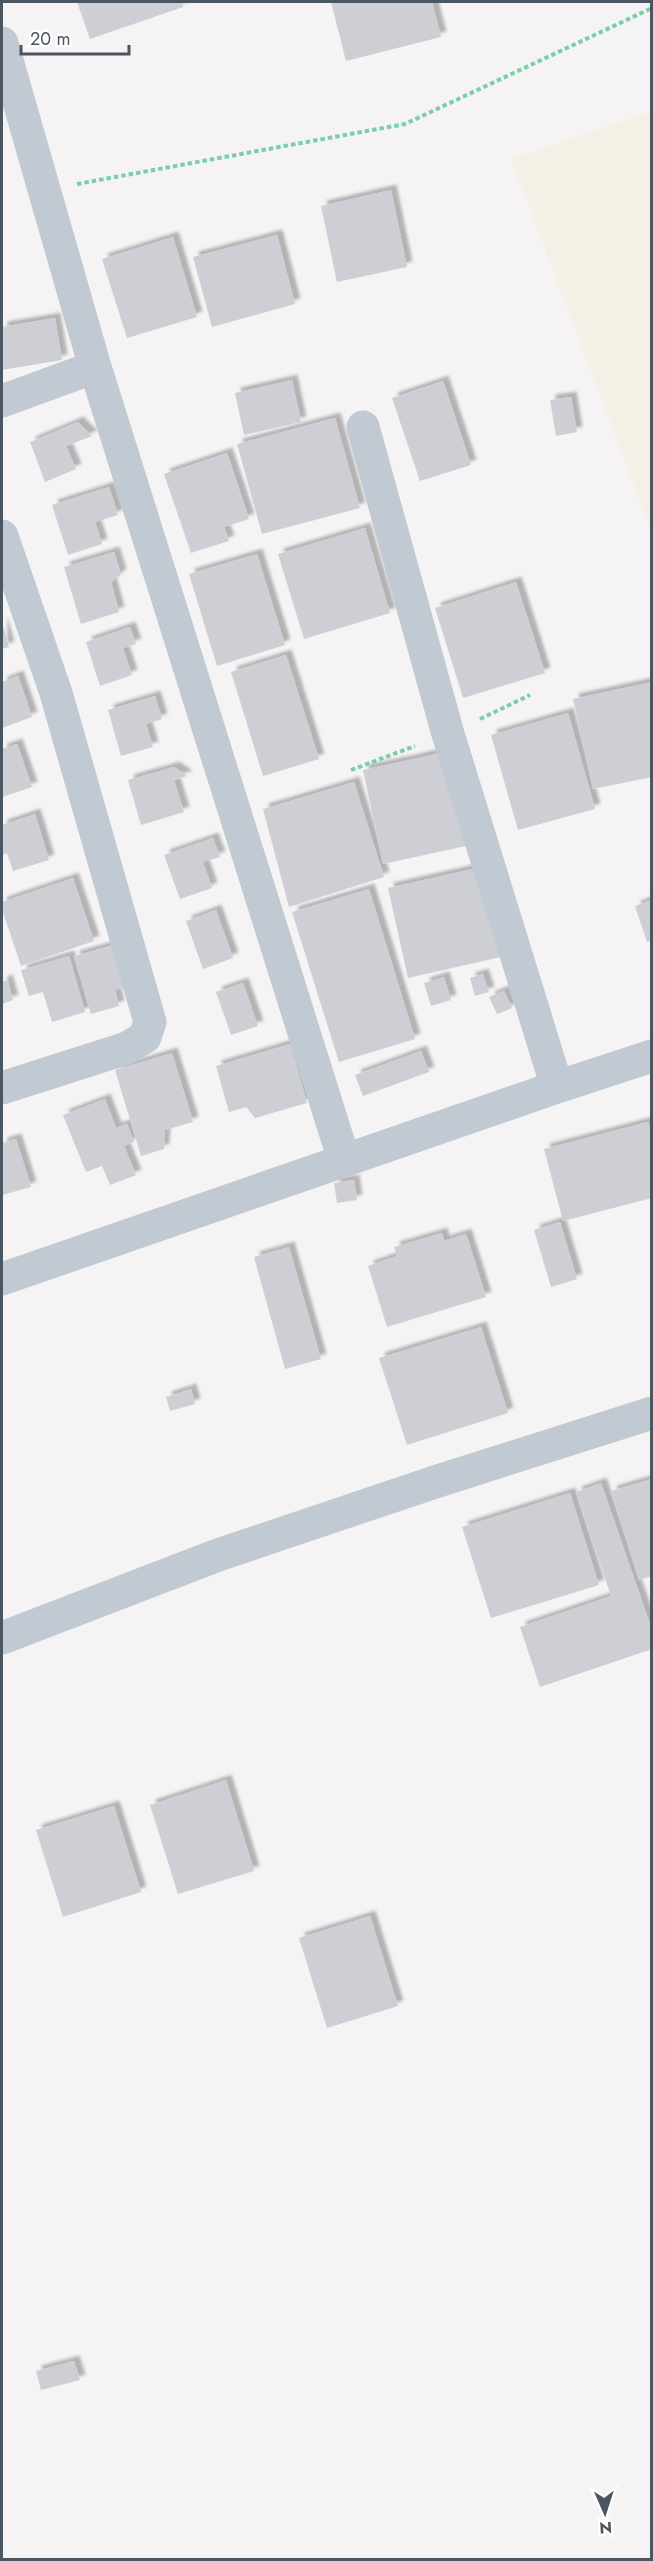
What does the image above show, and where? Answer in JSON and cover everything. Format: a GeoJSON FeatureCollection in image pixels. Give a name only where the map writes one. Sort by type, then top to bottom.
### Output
{"type":"FeatureCollection","features":[{"type":"Feature","properties":{"kind":"street"},"geometry":{"type":"LineString","coordinates":[[2,44],[95,367],[344,1160]]}},
{"type":"Feature","properties":{"kind":"street"},"geometry":{"type":"LineString","coordinates":[[2,401],[95,367]]}},
{"type":"Feature","properties":{"kind":"street"},"geometry":{"type":"LineString","coordinates":[[363,427],[448,734],[557,1087]]}},
{"type":"Feature","properties":{"kind":"street"},"geometry":{"type":"LineString","coordinates":[[2,536],[56,693],[150,1022],[145,1037],[127,1048],[2,1088]]}},
{"type":"Feature","properties":{"kind":"street"},"geometry":{"type":"LineString","coordinates":[[2,1279],[651,1056]]}},
{"type":"Feature","properties":{"kind":"street"},"geometry":{"type":"LineString","coordinates":[[2,1638],[218,1555],[651,1413]]}},
{"type":"Feature","properties":{"kind":"path"},"geometry":{"type":"LineString","coordinates":[[44,190],[405,124],[651,8]]}},
{"type":"Feature","properties":{"kind":"sand"},"geometry":{"type":"Polygon","coordinates":[[[652,111],[651,531],[511,159],[652,111]]]}},
{"type":"Feature","properties":{"kind":"building"},"geometry":{"type":"Polygon","coordinates":[[[77,2],[182,2],[183,7],[90,39],[77,2]]]}},
{"type":"Feature","properties":{"kind":"building"},"geometry":{"type":"Polygon","coordinates":[[[331,2],[432,2],[441,37],[346,61],[331,2]]]}},
{"type":"Feature","properties":{"kind":"building"},"geometry":{"type":"Polygon","coordinates":[[[391,190],[407,267],[337,282],[321,206],[391,190]]]}},
{"type":"Feature","properties":{"kind":"building"},"geometry":{"type":"Polygon","coordinates":[[[277,235],[295,304],[212,327],[193,257],[277,235]]]}},
{"type":"Feature","properties":{"kind":"building"},"geometry":{"type":"Polygon","coordinates":[[[173,237],[197,317],[127,338],[102,259],[173,237]]]}},
{"type":"Feature","properties":{"kind":"building"},"geometry":{"type":"Polygon","coordinates":[[[55,318],[62,360],[2,370],[2,327],[55,318]]]}},
{"type":"Feature","properties":{"kind":"building"},"geometry":{"type":"Polygon","coordinates":[[[292,380],[301,422],[244,435],[235,393],[292,380]]]}},
{"type":"Feature","properties":{"kind":"building"},"geometry":{"type":"Polygon","coordinates":[[[443,381],[471,465],[420,481],[392,398],[443,381]]]}},
{"type":"Feature","properties":{"kind":"building"},"geometry":{"type":"Polygon","coordinates":[[[571,397],[577,432],[556,436],[550,400],[571,397]]]}},
{"type":"Feature","properties":{"kind":"building"},"geometry":{"type":"Polygon","coordinates":[[[335,418],[360,508],[262,534],[237,444],[335,418]]]}},
{"type":"Feature","properties":{"kind":"building"},"geometry":{"type":"Polygon","coordinates":[[[78,422],[92,436],[66,446],[76,469],[45,482],[30,442],[78,422]]]}},
{"type":"Feature","properties":{"kind":"building"},"geometry":{"type":"Polygon","coordinates":[[[227,453],[249,519],[224,527],[229,541],[191,553],[164,474],[227,453]]]}},
{"type":"Feature","properties":{"kind":"building"},"geometry":{"type":"Polygon","coordinates":[[[109,487],[118,515],[95,522],[102,544],[68,555],[52,505],[109,487]]]}},
{"type":"Feature","properties":{"kind":"building"},"geometry":{"type":"Polygon","coordinates":[[[365,528],[390,613],[304,639],[278,554],[365,528]]]}},
{"type":"Feature","properties":{"kind":"building"},"geometry":{"type":"Polygon","coordinates":[[[114,552],[121,574],[111,582],[119,612],[81,624],[64,567],[114,552]]]}},
{"type":"Feature","properties":{"kind":"building"},"geometry":{"type":"Polygon","coordinates":[[[257,554],[285,645],[217,666],[189,574],[257,554]]]}},
{"type":"Feature","properties":{"kind":"building"},"geometry":{"type":"Polygon","coordinates":[[[516,582],[545,673],[463,698],[435,608],[516,582]]]}},
{"type":"Feature","properties":{"kind":"building"},"geometry":{"type":"Polygon","coordinates":[[[2,622],[9,647],[2,649],[2,622]]]}},
{"type":"Feature","properties":{"kind":"building"},"geometry":{"type":"Polygon","coordinates":[[[130,627],[136,644],[123,648],[132,675],[100,686],[86,642],[130,627]]]}},
{"type":"Feature","properties":{"kind":"building"},"geometry":{"type":"Polygon","coordinates":[[[286,655],[319,759],[263,776],[231,672],[286,655]]]}},
{"type":"Feature","properties":{"kind":"building"},"geometry":{"type":"Polygon","coordinates":[[[18,676],[32,717],[2,728],[2,682],[18,676]]]}},
{"type":"Feature","properties":{"kind":"building"},"geometry":{"type":"Polygon","coordinates":[[[652,682],[652,777],[593,789],[573,699],[652,682]]]}},
{"type":"Feature","properties":{"kind":"building"},"geometry":{"type":"Polygon","coordinates":[[[155,696],[162,719],[146,724],[153,747],[121,756],[108,710],[155,696]]]}},
{"type":"Feature","properties":{"kind":"building"},"geometry":{"type":"Polygon","coordinates":[[[568,713],[595,809],[518,830],[491,735],[568,713]]]}},
{"type":"Feature","properties":{"kind":"building"},"geometry":{"type":"Polygon","coordinates":[[[17,744],[32,787],[2,797],[2,749],[17,744]]]}},
{"type":"Feature","properties":{"kind":"building"},"geometry":{"type":"Polygon","coordinates":[[[446,752],[466,846],[383,864],[363,770],[446,752]]]}},
{"type":"Feature","properties":{"kind":"building"},"geometry":{"type":"Polygon","coordinates":[[[174,767],[187,776],[174,780],[184,812],[141,825],[128,780],[174,767]]]}},
{"type":"Feature","properties":{"kind":"building"},"geometry":{"type":"Polygon","coordinates":[[[354,782],[384,877],[289,907],[263,809],[354,782]]]}},
{"type":"Feature","properties":{"kind":"building"},"geometry":{"type":"Polygon","coordinates":[[[35,814],[49,860],[13,871],[7,853],[2,855],[2,825],[35,814]]]}},
{"type":"Feature","properties":{"kind":"building"},"geometry":{"type":"Polygon","coordinates":[[[213,838],[220,857],[203,862],[212,888],[180,899],[164,855],[213,838]]]}},
{"type":"Feature","properties":{"kind":"building"},"geometry":{"type":"Polygon","coordinates":[[[482,867],[501,957],[408,978],[388,888],[482,867]]]}},
{"type":"Feature","properties":{"kind":"building"},"geometry":{"type":"Polygon","coordinates":[[[73,878],[94,941],[21,966],[2,909],[2,902],[73,878]]]}},
{"type":"Feature","properties":{"kind":"building"},"geometry":{"type":"Polygon","coordinates":[[[369,889],[415,1039],[339,1062],[292,912],[369,889]]]}},
{"type":"Feature","properties":{"kind":"building"},"geometry":{"type":"Polygon","coordinates":[[[652,900],[652,940],[647,942],[635,906],[652,900]]]}},
{"type":"Feature","properties":{"kind":"building"},"geometry":{"type":"Polygon","coordinates":[[[216,910],[233,958],[203,969],[186,921],[216,910]]]}},
{"type":"Feature","properties":{"kind":"building"},"geometry":{"type":"Polygon","coordinates":[[[114,945],[126,987],[115,990],[119,1006],[91,1014],[74,956],[114,945]]]}},
{"type":"Feature","properties":{"kind":"building"},"geometry":{"type":"Polygon","coordinates":[[[69,956],[85,1012],[52,1022],[43,992],[29,996],[21,970],[69,956]]]}},
{"type":"Feature","properties":{"kind":"building"},"geometry":{"type":"Polygon","coordinates":[[[483,974],[489,992],[475,996],[470,978],[483,974]]]}},
{"type":"Feature","properties":{"kind":"building"},"geometry":{"type":"Polygon","coordinates":[[[444,977],[451,1000],[431,1006],[424,983],[444,977]]]}},
{"type":"Feature","properties":{"kind":"building"},"geometry":{"type":"Polygon","coordinates":[[[7,980],[13,1000],[2,1004],[2,982],[7,980]]]}},
{"type":"Feature","properties":{"kind":"building"},"geometry":{"type":"Polygon","coordinates":[[[243,983],[258,1026],[231,1035],[216,992],[243,983]]]}},
{"type":"Feature","properties":{"kind":"building"},"geometry":{"type":"Polygon","coordinates":[[[504,991],[512,1008],[497,1014],[489,997],[504,991]]]}},
{"type":"Feature","properties":{"kind":"building"},"geometry":{"type":"Polygon","coordinates":[[[290,1044],[307,1103],[255,1118],[246,1107],[229,1112],[216,1066],[290,1044]]]}},
{"type":"Feature","properties":{"kind":"building"},"geometry":{"type":"Polygon","coordinates":[[[421,1051],[429,1072],[363,1096],[355,1075],[421,1051]]]}},
{"type":"Feature","properties":{"kind":"building"},"geometry":{"type":"Polygon","coordinates":[[[172,1053],[193,1122],[165,1130],[164,1149],[141,1156],[115,1070],[172,1053]]]}},
{"type":"Feature","properties":{"kind":"building"},"geometry":{"type":"Polygon","coordinates":[[[105,1099],[116,1128],[127,1124],[134,1142],[124,1146],[136,1175],[110,1185],[102,1166],[86,1172],[63,1115],[105,1099]]]}},
{"type":"Feature","properties":{"kind":"building"},"geometry":{"type":"Polygon","coordinates":[[[648,1122],[652,1136],[652,1198],[563,1221],[544,1149],[648,1122]]]}},
{"type":"Feature","properties":{"kind":"building"},"geometry":{"type":"Polygon","coordinates":[[[16,1139],[31,1187],[2,1195],[2,1143],[16,1139]]]}},
{"type":"Feature","properties":{"kind":"building"},"geometry":{"type":"Polygon","coordinates":[[[354,1180],[357,1200],[337,1203],[334,1183],[354,1180]]]}},
{"type":"Feature","properties":{"kind":"building"},"geometry":{"type":"Polygon","coordinates":[[[560,1222],[577,1279],[551,1287],[534,1230],[560,1222]]]}},
{"type":"Feature","properties":{"kind":"building"},"geometry":{"type":"Polygon","coordinates":[[[442,1233],[444,1241],[466,1234],[486,1297],[387,1327],[368,1266],[397,1256],[394,1247],[442,1233]]]}},
{"type":"Feature","properties":{"kind":"building"},"geometry":{"type":"Polygon","coordinates":[[[289,1247],[321,1359],[285,1369],[254,1257],[289,1247]]]}},
{"type":"Feature","properties":{"kind":"building"},"geometry":{"type":"Polygon","coordinates":[[[481,1327],[508,1413],[407,1445],[379,1358],[481,1327]]]}},
{"type":"Feature","properties":{"kind":"building"},"geometry":{"type":"Polygon","coordinates":[[[191,1389],[195,1404],[170,1411],[166,1397],[191,1389]]]}},
{"type":"Feature","properties":{"kind":"building"},"geometry":{"type":"Polygon","coordinates":[[[652,1479],[652,1576],[639,1580],[611,1491],[652,1479]]]}},
{"type":"Feature","properties":{"kind":"building"},"geometry":{"type":"Polygon","coordinates":[[[601,1483],[652,1630],[652,1649],[540,1687],[520,1627],[611,1596],[576,1492],[601,1483]]]}},
{"type":"Feature","properties":{"kind":"building"},"geometry":{"type":"Polygon","coordinates":[[[570,1493],[599,1585],[491,1618],[462,1527],[570,1493]]]}},
{"type":"Feature","properties":{"kind":"building"},"geometry":{"type":"Polygon","coordinates":[[[226,1780],[254,1871],[178,1894],[150,1805],[226,1780]]]}},
{"type":"Feature","properties":{"kind":"building"},"geometry":{"type":"Polygon","coordinates":[[[114,1806],[141,1892],[63,1917],[36,1830],[114,1806]]]}},
{"type":"Feature","properties":{"kind":"building"},"geometry":{"type":"Polygon","coordinates":[[[370,1916],[398,2006],[327,2028],[299,1938],[370,1916]]]}},
{"type":"Feature","properties":{"kind":"building"},"geometry":{"type":"Polygon","coordinates":[[[74,2361],[80,2380],[41,2390],[36,2371],[74,2361]]]}}]}
